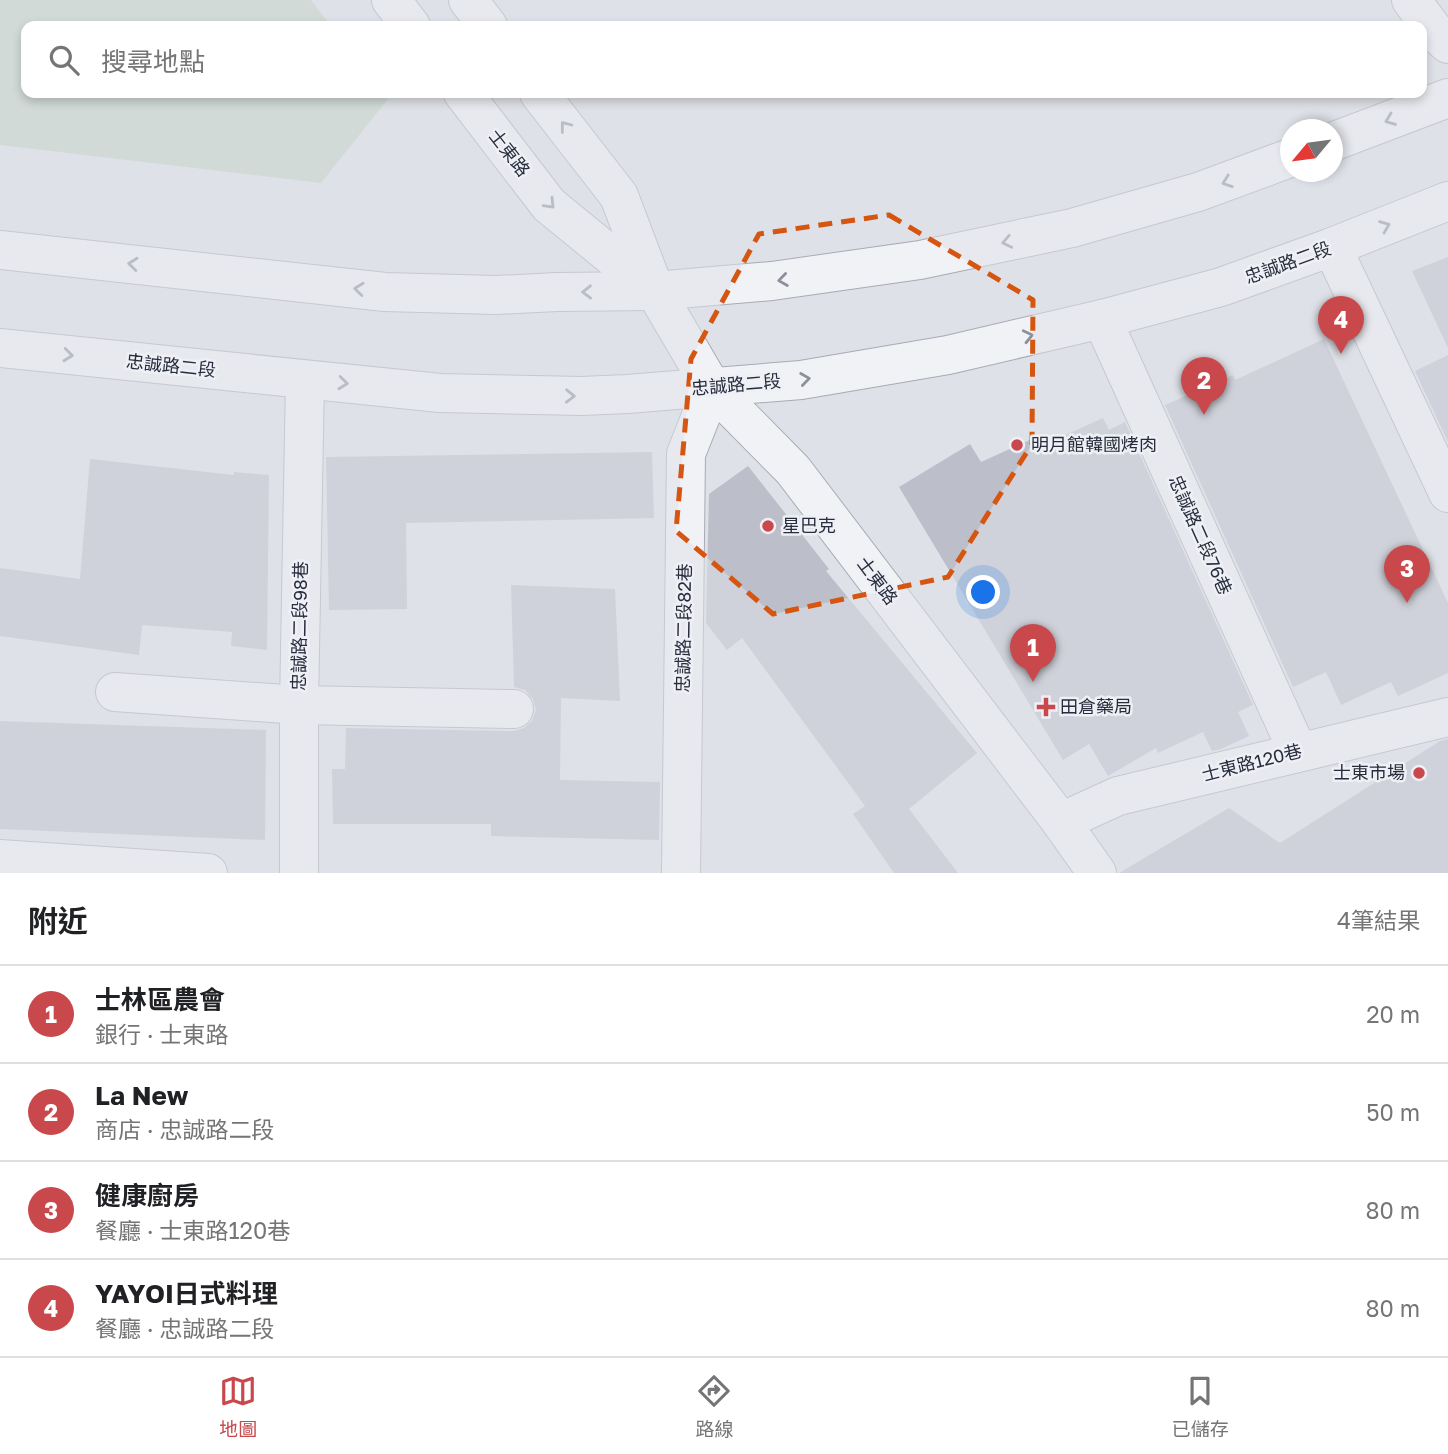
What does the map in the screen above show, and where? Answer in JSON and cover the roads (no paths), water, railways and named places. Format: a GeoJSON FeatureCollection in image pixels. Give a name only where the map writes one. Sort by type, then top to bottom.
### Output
{"type":"FeatureCollection","features":[{"type":"Feature","properties":{"kind":"street"},"geometry":{"type":"LineString","coordinates":[[391,0],[407,21]]}},
{"type":"Feature","properties":{"kind":"street"},"geometry":{"type":"LineString","coordinates":[[468,0],[484,21]]}},
{"type":"Feature","properties":{"kind":"street"},"geometry":{"type":"LineString","coordinates":[[1411,0],[1427,21]]}},
{"type":"Feature","properties":{"kind":"street"},"geometry":{"type":"LineString","coordinates":[[1427,21],[1448,44]]}},
{"type":"Feature","properties":{"kind":"street","name":"士東路"},"geometry":{"type":"LineString","coordinates":[[467,98],[549,205],[655,291]]}},
{"type":"Feature","properties":{"kind":"street","name":"士東路"},"geometry":{"type":"LineString","coordinates":[[543,98],[619,196],[655,291],[712,388],[793,470],[1097,873]]}},
{"type":"Feature","properties":{"kind":"street"},"geometry":{"type":"LineString","coordinates":[[1343,138],[1448,98]]}},
{"type":"Feature","properties":{"kind":"street"},"geometry":{"type":"LineString","coordinates":[[0,250],[385,292],[496,295],[655,291],[772,281],[946,255],[1072,228],[1198,192],[1280,162]]}},
{"type":"Feature","properties":{"kind":"street","name":"忠誠路二段"},"geometry":{"type":"LineString","coordinates":[[0,348],[440,393],[582,396],[801,380],[948,355],[1102,319],[1221,287],[1448,201]]}},
{"type":"Feature","properties":{"kind":"street"},"geometry":{"type":"LineString","coordinates":[[1332,247],[1448,494]]}},
{"type":"Feature","properties":{"kind":"street","name":"忠誠路二段76巷"},"geometry":{"type":"LineString","coordinates":[[1102,319],[1298,752]]}},
{"type":"Feature","properties":{"kind":"street","name":"忠誠路二段98巷"},"geometry":{"type":"LineString","coordinates":[[299,873],[305,380]]}},
{"type":"Feature","properties":{"kind":"street","name":"忠誠路二段82巷"},"geometry":{"type":"LineString","coordinates":[[681,873],[686,454],[712,388]]}},
{"type":"Feature","properties":{"kind":"street"},"geometry":{"type":"LineString","coordinates":[[115,692],[299,705],[514,709]]}},
{"type":"Feature","properties":{"kind":"street","name":"士東路120巷"},"geometry":{"type":"LineString","coordinates":[[1060,822],[1118,796],[1448,717]]}},
{"type":"Feature","properties":{"kind":"street"},"geometry":{"type":"LineString","coordinates":[[0,859],[208,873]]}},
{"type":"Feature","properties":{"kind":"place","name":"YAYOI日式料理"},"geometry":{"type":"Point","coordinates":[1341,354]}},
{"type":"Feature","properties":{"kind":"place","name":"La New"},"geometry":{"type":"Point","coordinates":[1204,415]}},
{"type":"Feature","properties":{"kind":"place","name":"明月館韓國烤肉"},"geometry":{"type":"Point","coordinates":[1017,445]}},
{"type":"Feature","properties":{"kind":"place","name":"星巴克"},"geometry":{"type":"Point","coordinates":[768,526]}},
{"type":"Feature","properties":{"kind":"place","name":"健康廚房"},"geometry":{"type":"Point","coordinates":[1407,603]}},
{"type":"Feature","properties":{"kind":"place","name":"士林區農會"},"geometry":{"type":"Point","coordinates":[1033,682]}},
{"type":"Feature","properties":{"kind":"place","name":"田倉藥局"},"geometry":{"type":"Point","coordinates":[1046,707]}},
{"type":"Feature","properties":{"kind":"place","name":"士東市場"},"geometry":{"type":"Point","coordinates":[1419,773]}}]}
